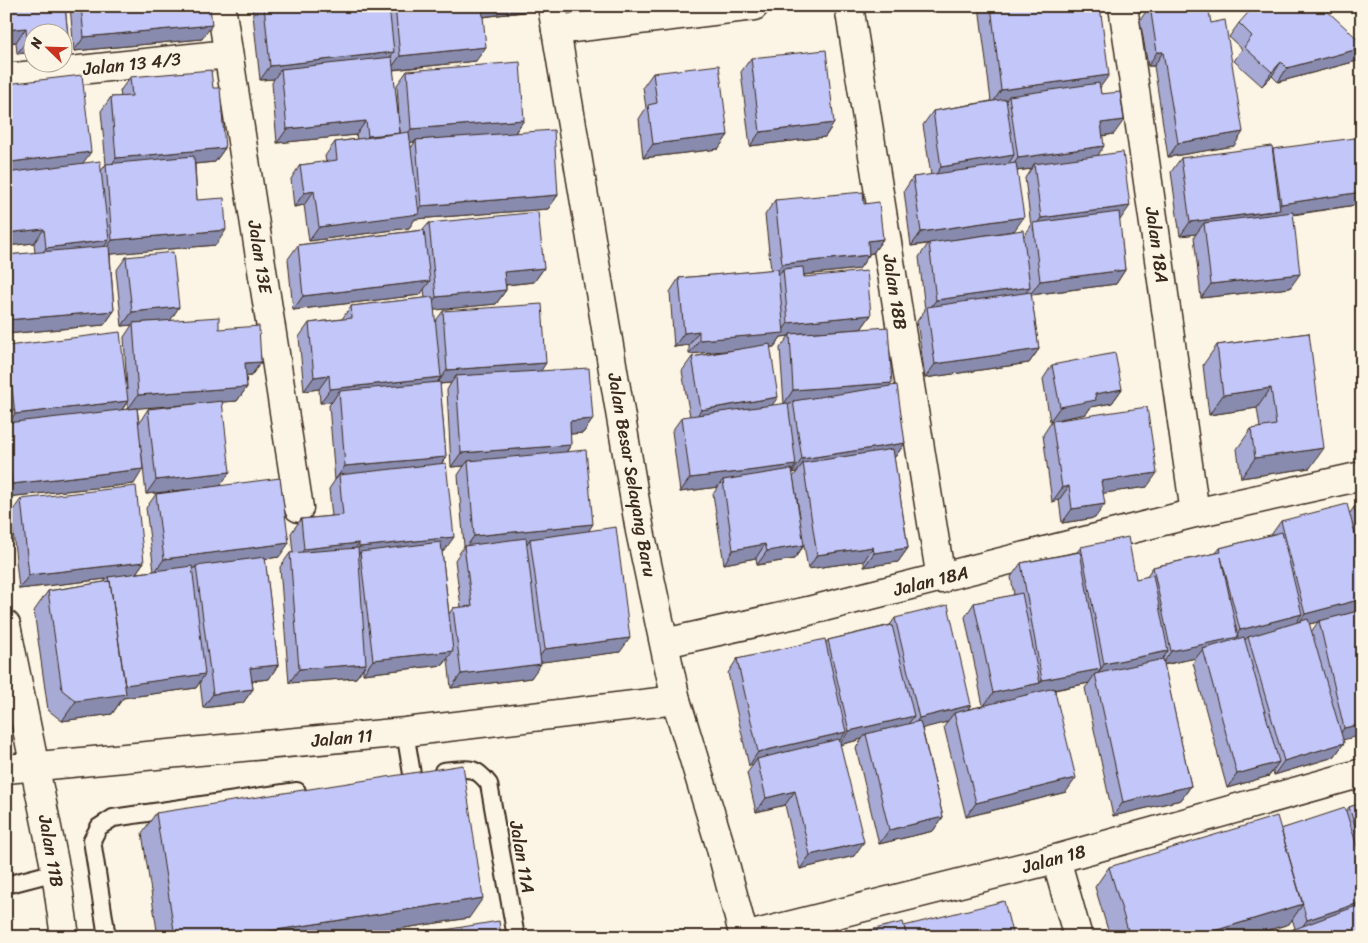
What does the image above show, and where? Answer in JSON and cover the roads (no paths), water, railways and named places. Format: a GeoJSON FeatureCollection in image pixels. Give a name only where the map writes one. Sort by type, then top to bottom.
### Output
{"type":"FeatureCollection","features":[{"type":"Feature","properties":{"kind":"street","name":"Jalan 13E"},"geometry":{"type":"LineString","coordinates":[[222,6],[299,508]]}},
{"type":"Feature","properties":{"kind":"street"},"geometry":{"type":"LineString","coordinates":[[554,18],[754,6]]}},
{"type":"Feature","properties":{"kind":"street","name":"Jalan 18B"},"geometry":{"type":"LineString","coordinates":[[849,6],[941,579]]}},
{"type":"Feature","properties":{"kind":"street","name":"Jalan 18A"},"geometry":{"type":"LineString","coordinates":[[1123,6],[1195,514]]}},
{"type":"Feature","properties":{"kind":"street","name":"Jalan Besar Selayang Baru"},"geometry":{"type":"LineString","coordinates":[[554,18],[640,531],[676,700],[720,845],[744,937]]}},
{"type":"Feature","properties":{"kind":"street","name":"Jalan 13 4/3"},"geometry":{"type":"LineString","coordinates":[[6,78],[228,54]]}},
{"type":"Feature","properties":{"kind":"street","name":"Jalan 18A"},"geometry":{"type":"LineString","coordinates":[[665,643],[808,611],[1195,514],[1362,476]]}},
{"type":"Feature","properties":{"kind":"street","name":"Jalan 11B"},"geometry":{"type":"LineString","coordinates":[[6,625],[56,872],[65,937]]}},
{"type":"Feature","properties":{"kind":"street","name":"Jalan 11"},"geometry":{"type":"LineString","coordinates":[[6,769],[405,732],[676,700]]}},
{"type":"Feature","properties":{"kind":"street","name":"Jalan 18"},"geometry":{"type":"LineString","coordinates":[[744,937],[1056,859],[1362,773]]}},
{"type":"Feature","properties":{"kind":"street"},"geometry":{"type":"LineString","coordinates":[[1056,859],[1078,937]]}},
{"type":"Feature","properties":{"kind":"lane"},"geometry":{"type":"LineString","coordinates":[[393,777],[412,774],[405,732]]}},
{"type":"Feature","properties":{"kind":"lane","name":"Jalan 11A"},"geometry":{"type":"LineString","coordinates":[[412,774],[472,769],[482,775],[490,784],[515,930]]}},
{"type":"Feature","properties":{"kind":"lane"},"geometry":{"type":"LineString","coordinates":[[107,937],[92,840],[99,827],[113,818],[316,788]]}},
{"type":"Feature","properties":{"kind":"lane"},"geometry":{"type":"LineString","coordinates":[[6,885],[56,872]]}},
{"type":"Feature","properties":{"kind":"lane"},"geometry":{"type":"LineString","coordinates":[[496,927],[515,930]]}}]}
